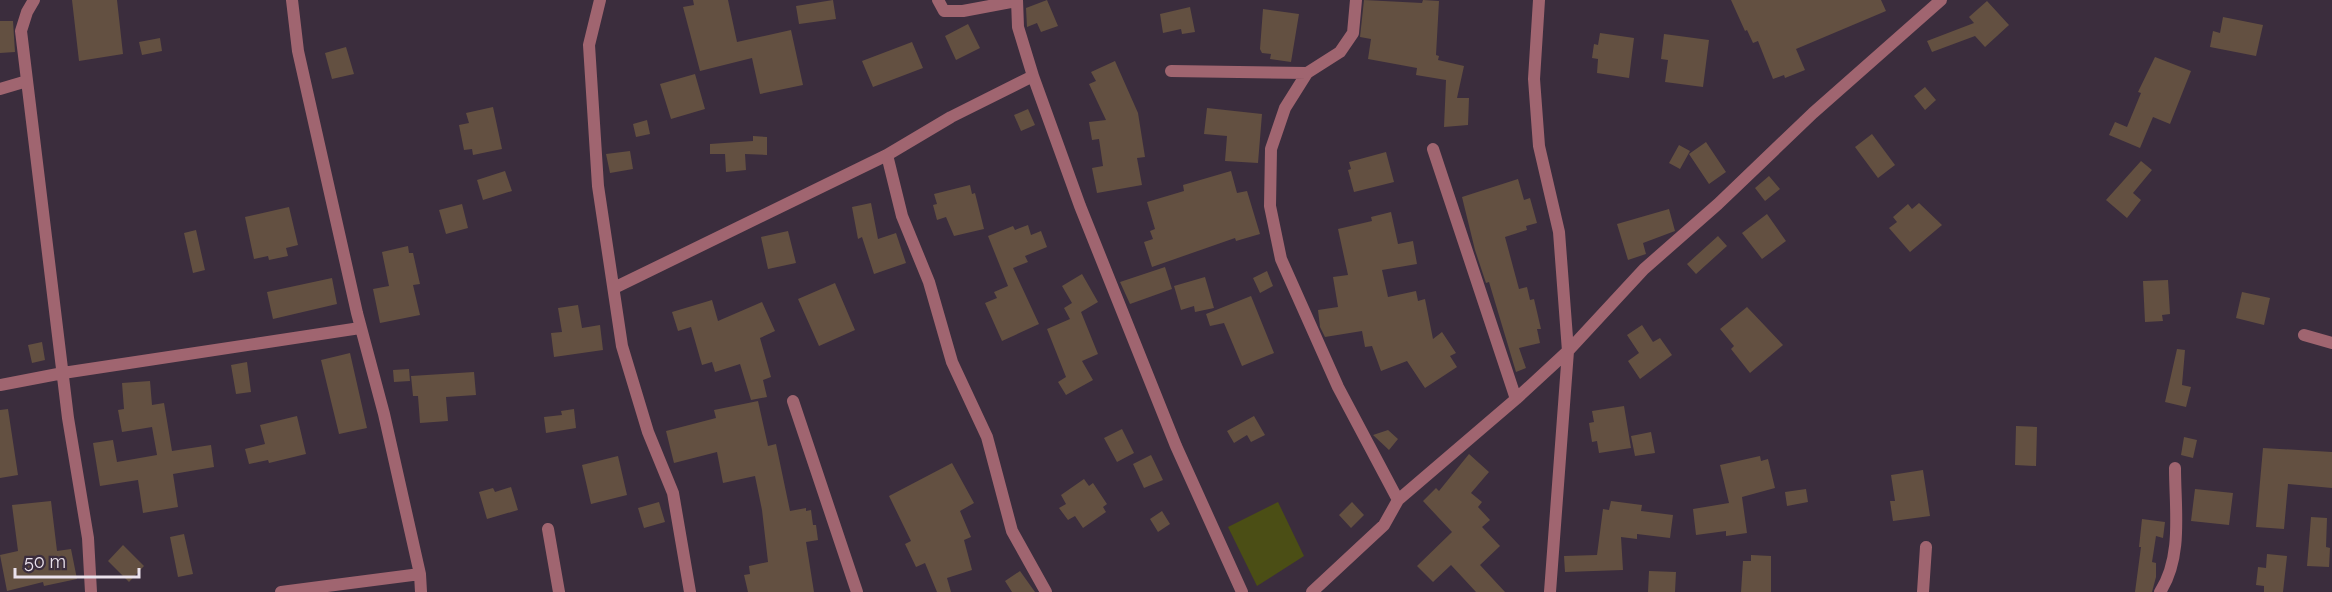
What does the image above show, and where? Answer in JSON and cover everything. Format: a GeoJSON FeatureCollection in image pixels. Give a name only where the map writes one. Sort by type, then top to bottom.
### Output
{"type":"FeatureCollection","features":[{"type":"Feature","properties":{"kind":"street"},"geometry":{"type":"LineString","coordinates":[[34,0],[27,12],[21,31],[63,373],[88,538],[91,592]]}},
{"type":"Feature","properties":{"kind":"street"},"geometry":{"type":"LineString","coordinates":[[292,0],[297,51],[360,328],[384,414],[420,574],[422,592]]}},
{"type":"Feature","properties":{"kind":"street"},"geometry":{"type":"LineString","coordinates":[[600,0],[590,45],[598,186],[622,346],[648,432],[673,493],[690,592]]}},
{"type":"Feature","properties":{"kind":"street"},"geometry":{"type":"LineString","coordinates":[[938,0],[944,11],[963,11],[1017,1],[1018,27],[1033,76],[1080,206],[1176,446],[1242,592]]}},
{"type":"Feature","properties":{"kind":"street"},"geometry":{"type":"LineString","coordinates":[[1356,0],[1353,33],[1340,52],[1306,73],[1285,108],[1271,149],[1272,217],[1281,259],[1334,377],[1398,500]]}},
{"type":"Feature","properties":{"kind":"street"},"geometry":{"type":"LineString","coordinates":[[1539,0],[1534,79],[1539,146],[1559,232],[1568,351],[1550,592]]}},
{"type":"Feature","properties":{"kind":"street"},"geometry":{"type":"LineString","coordinates":[[1312,592],[1384,525],[1398,500],[1516,399],[1568,351],[1644,269],[1718,204],[1813,113],[1941,0]]}},
{"type":"Feature","properties":{"kind":"street"},"geometry":{"type":"LineString","coordinates":[[1172,71],[1306,73]]}},
{"type":"Feature","properties":{"kind":"street"},"geometry":{"type":"LineString","coordinates":[[614,288],[887,155],[951,117],[1033,76]]}},
{"type":"Feature","properties":{"kind":"street"},"geometry":{"type":"LineString","coordinates":[[0,89],[27,81]]}},
{"type":"Feature","properties":{"kind":"street"},"geometry":{"type":"LineString","coordinates":[[1432,149],[1516,399]]}},
{"type":"Feature","properties":{"kind":"street"},"geometry":{"type":"LineString","coordinates":[[887,155],[902,216],[929,282],[952,362],[987,437],[1012,531],[1046,592]]}},
{"type":"Feature","properties":{"kind":"street"},"geometry":{"type":"LineString","coordinates":[[0,385],[63,373],[360,328]]}},
{"type":"Feature","properties":{"kind":"street"},"geometry":{"type":"LineString","coordinates":[[2304,336],[2332,343]]}},
{"type":"Feature","properties":{"kind":"street"},"geometry":{"type":"LineString","coordinates":[[793,401],[857,592]]}},
{"type":"Feature","properties":{"kind":"street"},"geometry":{"type":"LineString","coordinates":[[2160,592],[2171,575],[2175,550],[2175,468]]}},
{"type":"Feature","properties":{"kind":"street"},"geometry":{"type":"LineString","coordinates":[[548,529],[559,592]]}},
{"type":"Feature","properties":{"kind":"street"},"geometry":{"type":"LineString","coordinates":[[1923,592],[1926,548]]}},
{"type":"Feature","properties":{"kind":"street"},"geometry":{"type":"LineString","coordinates":[[281,592],[420,574]]}},
{"type":"Feature","properties":{"kind":"shaded area"},"geometry":{"type":"Polygon","coordinates":[[[1278,502],[1304,556],[1257,586],[1228,527],[1278,502]]]}},
{"type":"Feature","properties":{"kind":"building"},"geometry":{"type":"Polygon","coordinates":[[[72,0],[117,0],[123,54],[79,61],[72,0]]]}},
{"type":"Feature","properties":{"kind":"building"},"geometry":{"type":"Polygon","coordinates":[[[693,0],[728,0],[737,42],[791,30],[803,85],[760,94],[752,58],[700,71],[683,7],[694,5],[693,0]]]}},
{"type":"Feature","properties":{"kind":"building"},"geometry":{"type":"Polygon","coordinates":[[[833,0],[836,19],[799,24],[796,6],[833,0]]]}},
{"type":"Feature","properties":{"kind":"building"},"geometry":{"type":"Polygon","coordinates":[[[1047,0],[1058,26],[1041,32],[1037,23],[1027,27],[1026,8],[1047,0]]]}},
{"type":"Feature","properties":{"kind":"building"},"geometry":{"type":"Polygon","coordinates":[[[1364,0],[1422,3],[1423,0],[1439,1],[1436,55],[1439,56],[1438,60],[1464,66],[1457,98],[1469,98],[1468,125],[1444,127],[1446,80],[1416,75],[1417,68],[1368,59],[1371,39],[1360,37],[1364,0]]]}},
{"type":"Feature","properties":{"kind":"building"},"geometry":{"type":"Polygon","coordinates":[[[1731,0],[1881,0],[1886,11],[1796,49],[1805,70],[1785,78],[1784,75],[1773,79],[1758,41],[1753,43],[1747,30],[1745,31],[1731,0]]]}},
{"type":"Feature","properties":{"kind":"building"},"geometry":{"type":"Polygon","coordinates":[[[1987,1],[2009,25],[1985,47],[1975,36],[1932,52],[1927,41],[1974,23],[1969,17],[1987,1]]]}},
{"type":"Feature","properties":{"kind":"building"},"geometry":{"type":"Polygon","coordinates":[[[1190,7],[1195,32],[1182,34],[1181,29],[1163,33],[1160,14],[1190,7]]]}},
{"type":"Feature","properties":{"kind":"building"},"geometry":{"type":"Polygon","coordinates":[[[1263,9],[1299,14],[1291,62],[1270,59],[1271,54],[1262,53],[1260,49],[1263,9]]]}},
{"type":"Feature","properties":{"kind":"building"},"geometry":{"type":"Polygon","coordinates":[[[2223,17],[2263,25],[2256,56],[2210,47],[2213,31],[2220,33],[2223,17]]]}},
{"type":"Feature","properties":{"kind":"building"},"geometry":{"type":"Polygon","coordinates":[[[0,21],[13,21],[15,52],[0,53],[0,21]]]}},
{"type":"Feature","properties":{"kind":"building"},"geometry":{"type":"Polygon","coordinates":[[[968,24],[980,48],[956,60],[945,36],[968,24]]]}},
{"type":"Feature","properties":{"kind":"building"},"geometry":{"type":"Polygon","coordinates":[[[1600,33],[1634,38],[1629,78],[1597,73],[1598,59],[1592,58],[1594,44],[1598,45],[1600,33]]]}},
{"type":"Feature","properties":{"kind":"building"},"geometry":{"type":"Polygon","coordinates":[[[1664,34],[1709,40],[1703,87],[1665,82],[1668,60],[1661,59],[1664,34]]]}},
{"type":"Feature","properties":{"kind":"building"},"geometry":{"type":"Polygon","coordinates":[[[160,38],[162,51],[142,55],[139,42],[160,38]]]}},
{"type":"Feature","properties":{"kind":"building"},"geometry":{"type":"Polygon","coordinates":[[[912,42],[923,68],[873,87],[862,61],[912,42]]]}},
{"type":"Feature","properties":{"kind":"building"},"geometry":{"type":"Polygon","coordinates":[[[346,47],[354,74],[332,79],[325,53],[346,47]]]}},
{"type":"Feature","properties":{"kind":"building"},"geometry":{"type":"Polygon","coordinates":[[[2155,57],[2191,71],[2170,124],[2153,117],[2140,148],[2109,135],[2115,122],[2127,127],[2141,93],[2138,92],[2155,57]]]}},
{"type":"Feature","properties":{"kind":"building"},"geometry":{"type":"Polygon","coordinates":[[[1115,61],[1138,113],[1145,157],[1137,158],[1142,185],[1097,193],[1092,168],[1103,166],[1099,139],[1092,140],[1089,122],[1106,120],[1089,84],[1096,81],[1091,72],[1115,61]]]}},
{"type":"Feature","properties":{"kind":"building"},"geometry":{"type":"Polygon","coordinates":[[[695,74],[705,109],[671,119],[660,84],[695,74]]]}},
{"type":"Feature","properties":{"kind":"building"},"geometry":{"type":"Polygon","coordinates":[[[1925,87],[1936,100],[1925,110],[1914,96],[1925,87]]]}},
{"type":"Feature","properties":{"kind":"building"},"geometry":{"type":"Polygon","coordinates":[[[493,107],[502,149],[473,155],[472,149],[464,150],[459,125],[469,123],[466,113],[493,107]]]}},
{"type":"Feature","properties":{"kind":"building"},"geometry":{"type":"Polygon","coordinates":[[[1207,108],[1262,114],[1258,163],[1225,161],[1227,136],[1204,134],[1207,108]]]}},
{"type":"Feature","properties":{"kind":"building"},"geometry":{"type":"Polygon","coordinates":[[[1028,109],[1035,125],[1021,131],[1014,115],[1028,109]]]}},
{"type":"Feature","properties":{"kind":"building"},"geometry":{"type":"Polygon","coordinates":[[[647,120],[650,134],[636,137],[633,124],[647,120]]]}},
{"type":"Feature","properties":{"kind":"building"},"geometry":{"type":"Polygon","coordinates":[[[1872,134],[1895,165],[1878,178],[1855,147],[1872,134]]]}},
{"type":"Feature","properties":{"kind":"building"},"geometry":{"type":"Polygon","coordinates":[[[753,136],[767,137],[767,155],[745,154],[746,170],[726,172],[725,154],[710,154],[710,144],[753,141],[753,136]]]}},
{"type":"Feature","properties":{"kind":"building"},"geometry":{"type":"Polygon","coordinates":[[[1706,142],[1726,172],[1709,184],[1689,154],[1706,142]]]}},
{"type":"Feature","properties":{"kind":"building"},"geometry":{"type":"Polygon","coordinates":[[[1679,145],[1690,151],[1680,169],[1669,163],[1679,145]]]}},
{"type":"Feature","properties":{"kind":"building"},"geometry":{"type":"Polygon","coordinates":[[[630,151],[633,169],[610,173],[606,154],[630,151]]]}},
{"type":"Feature","properties":{"kind":"building"},"geometry":{"type":"Polygon","coordinates":[[[1386,152],[1394,182],[1354,192],[1348,170],[1351,169],[1349,162],[1386,152]]]}},
{"type":"Feature","properties":{"kind":"building"},"geometry":{"type":"Polygon","coordinates":[[[2141,161],[2152,170],[2133,193],[2141,200],[2127,218],[2106,200],[2141,161]]]}},
{"type":"Feature","properties":{"kind":"building"},"geometry":{"type":"Polygon","coordinates":[[[505,171],[512,191],[483,200],[477,180],[505,171]]]}},
{"type":"Feature","properties":{"kind":"building"},"geometry":{"type":"Polygon","coordinates":[[[1231,171],[1237,193],[1247,191],[1260,234],[1236,241],[1235,238],[1152,267],[1144,242],[1153,239],[1150,231],[1155,229],[1147,202],[1184,191],[1183,185],[1231,171]]]}},
{"type":"Feature","properties":{"kind":"building"},"geometry":{"type":"Polygon","coordinates":[[[1769,176],[1780,189],[1765,201],[1755,188],[1769,176]]]}},
{"type":"Feature","properties":{"kind":"building"},"geometry":{"type":"Polygon","coordinates":[[[1518,179],[1524,200],[1530,198],[1537,223],[1526,226],[1527,230],[1505,237],[1519,289],[1527,287],[1530,300],[1534,299],[1541,329],[1537,329],[1540,343],[1519,348],[1526,368],[1516,372],[1489,282],[1486,283],[1475,250],[1462,197],[1518,179]]]}},
{"type":"Feature","properties":{"kind":"building"},"geometry":{"type":"Polygon","coordinates":[[[970,185],[972,194],[975,193],[984,229],[954,236],[946,217],[937,220],[933,205],[937,204],[934,194],[970,185]]]}},
{"type":"Feature","properties":{"kind":"building"},"geometry":{"type":"Polygon","coordinates":[[[871,203],[878,239],[896,233],[906,263],[874,274],[862,237],[858,239],[852,207],[871,203]]]}},
{"type":"Feature","properties":{"kind":"building"},"geometry":{"type":"Polygon","coordinates":[[[1919,203],[1942,225],[1910,252],[1889,228],[1897,222],[1893,217],[1908,204],[1912,209],[1919,203]]]}},
{"type":"Feature","properties":{"kind":"building"},"geometry":{"type":"Polygon","coordinates":[[[462,204],[468,228],[446,234],[439,210],[462,204]]]}},
{"type":"Feature","properties":{"kind":"building"},"geometry":{"type":"Polygon","coordinates":[[[289,207],[298,245],[286,248],[288,256],[269,260],[268,256],[254,259],[245,217],[289,207]]]}},
{"type":"Feature","properties":{"kind":"building"},"geometry":{"type":"Polygon","coordinates":[[[1669,209],[1675,231],[1643,243],[1646,254],[1628,260],[1617,224],[1669,209]]]}},
{"type":"Feature","properties":{"kind":"building"},"geometry":{"type":"Polygon","coordinates":[[[1391,212],[1398,244],[1413,241],[1417,264],[1382,270],[1388,297],[1416,291],[1418,301],[1425,299],[1433,339],[1442,332],[1456,353],[1450,356],[1457,367],[1425,388],[1407,361],[1381,371],[1372,346],[1365,347],[1362,331],[1325,337],[1320,327],[1318,310],[1338,307],[1333,277],[1348,275],[1338,229],[1372,221],[1371,217],[1391,212]]]}},
{"type":"Feature","properties":{"kind":"building"},"geometry":{"type":"Polygon","coordinates":[[[1767,214],[1786,241],[1762,259],[1742,233],[1767,214]]]}},
{"type":"Feature","properties":{"kind":"building"},"geometry":{"type":"Polygon","coordinates":[[[1028,225],[1031,235],[1041,231],[1047,247],[1025,256],[1028,262],[1013,268],[1039,324],[1002,341],[985,303],[997,298],[994,292],[1008,286],[988,236],[1013,226],[1015,230],[1028,225]]]}},
{"type":"Feature","properties":{"kind":"building"},"geometry":{"type":"Polygon","coordinates":[[[196,230],[205,270],[193,273],[184,233],[196,230]]]}},
{"type":"Feature","properties":{"kind":"building"},"geometry":{"type":"Polygon","coordinates":[[[788,231],[796,263],[768,269],[761,237],[788,231]]]}},
{"type":"Feature","properties":{"kind":"building"},"geometry":{"type":"Polygon","coordinates":[[[1718,236],[1727,246],[1696,274],[1687,264],[1718,236]]]}},
{"type":"Feature","properties":{"kind":"building"},"geometry":{"type":"Polygon","coordinates":[[[408,246],[409,253],[413,253],[420,284],[413,285],[420,315],[380,323],[373,289],[389,286],[382,252],[408,246]]]}},
{"type":"Feature","properties":{"kind":"building"},"geometry":{"type":"Polygon","coordinates":[[[1165,267],[1172,289],[1130,304],[1120,282],[1165,267]]]}},
{"type":"Feature","properties":{"kind":"building"},"geometry":{"type":"Polygon","coordinates":[[[1267,271],[1273,286],[1260,293],[1253,278],[1267,271]]]}},
{"type":"Feature","properties":{"kind":"building"},"geometry":{"type":"Polygon","coordinates":[[[1082,274],[1098,302],[1081,312],[1098,354],[1082,361],[1093,380],[1066,395],[1058,382],[1066,377],[1047,329],[1070,319],[1064,308],[1072,303],[1062,286],[1082,274]]]}},
{"type":"Feature","properties":{"kind":"building"},"geometry":{"type":"Polygon","coordinates":[[[1205,277],[1214,308],[1195,312],[1194,306],[1181,310],[1174,286],[1205,277]]]}},
{"type":"Feature","properties":{"kind":"building"},"geometry":{"type":"Polygon","coordinates":[[[332,278],[337,304],[273,319],[267,292],[332,278]]]}},
{"type":"Feature","properties":{"kind":"building"},"geometry":{"type":"Polygon","coordinates":[[[2168,280],[2170,314],[2162,315],[2163,321],[2145,322],[2143,281],[2168,280]]]}},
{"type":"Feature","properties":{"kind":"building"},"geometry":{"type":"Polygon","coordinates":[[[835,283],[855,330],[819,346],[798,299],[835,283]]]}},
{"type":"Feature","properties":{"kind":"building"},"geometry":{"type":"Polygon","coordinates":[[[2242,292],[2270,298],[2264,325],[2236,318],[2242,292]]]}},
{"type":"Feature","properties":{"kind":"building"},"geometry":{"type":"Polygon","coordinates":[[[1251,296],[1274,353],[1242,366],[1224,323],[1210,326],[1206,314],[1251,296]]]}},
{"type":"Feature","properties":{"kind":"building"},"geometry":{"type":"Polygon","coordinates":[[[712,300],[718,321],[762,302],[775,331],[760,338],[771,377],[763,380],[767,397],[751,400],[740,364],[715,372],[712,362],[702,365],[691,327],[678,331],[672,312],[712,300]]]}},
{"type":"Feature","properties":{"kind":"building"},"geometry":{"type":"Polygon","coordinates":[[[578,305],[582,328],[600,325],[603,350],[554,357],[551,333],[562,332],[558,308],[578,305]]]}},
{"type":"Feature","properties":{"kind":"building"},"geometry":{"type":"Polygon","coordinates":[[[1747,307],[1783,345],[1750,373],[1731,349],[1734,346],[1720,329],[1747,307]]]}},
{"type":"Feature","properties":{"kind":"building"},"geometry":{"type":"Polygon","coordinates":[[[1642,325],[1653,342],[1660,338],[1672,355],[1640,379],[1628,361],[1639,353],[1627,335],[1642,325]]]}},
{"type":"Feature","properties":{"kind":"building"},"geometry":{"type":"Polygon","coordinates":[[[42,342],[45,360],[32,363],[28,345],[42,342]]]}},
{"type":"Feature","properties":{"kind":"building"},"geometry":{"type":"Polygon","coordinates":[[[2177,349],[2185,350],[2182,385],[2191,387],[2186,407],[2165,402],[2177,349]]]}},
{"type":"Feature","properties":{"kind":"building"},"geometry":{"type":"Polygon","coordinates":[[[350,353],[367,428],[339,434],[321,360],[350,353]]]}},
{"type":"Feature","properties":{"kind":"building"},"geometry":{"type":"Polygon","coordinates":[[[247,362],[251,392],[236,394],[231,365],[247,362]]]}},
{"type":"Feature","properties":{"kind":"building"},"geometry":{"type":"Polygon","coordinates":[[[409,369],[410,381],[394,382],[393,370],[409,369]]]}},
{"type":"Feature","properties":{"kind":"building"},"geometry":{"type":"Polygon","coordinates":[[[474,372],[476,395],[446,397],[448,421],[420,423],[418,396],[413,396],[411,376],[474,372]]]}},
{"type":"Feature","properties":{"kind":"building"},"geometry":{"type":"Polygon","coordinates":[[[150,381],[152,405],[164,403],[172,451],[211,445],[214,467],[173,474],[178,507],[143,513],[138,480],[100,486],[93,443],[113,440],[117,462],[157,455],[152,427],[122,432],[118,410],[124,409],[122,383],[150,381]]]}},
{"type":"Feature","properties":{"kind":"building"},"geometry":{"type":"Polygon","coordinates":[[[758,401],[768,446],[776,444],[790,511],[806,508],[806,511],[811,510],[813,525],[816,525],[818,540],[806,542],[814,592],[748,592],[744,575],[750,574],[749,566],[768,562],[762,510],[755,476],[723,483],[717,452],[674,463],[666,431],[716,418],[714,410],[758,401]]]}},
{"type":"Feature","properties":{"kind":"building"},"geometry":{"type":"Polygon","coordinates":[[[1624,406],[1631,448],[1599,453],[1597,441],[1592,442],[1589,423],[1594,422],[1592,411],[1624,406]]]}},
{"type":"Feature","properties":{"kind":"building"},"geometry":{"type":"Polygon","coordinates":[[[8,409],[18,475],[0,478],[0,410],[8,409]]]}},
{"type":"Feature","properties":{"kind":"building"},"geometry":{"type":"Polygon","coordinates":[[[574,409],[576,428],[546,433],[544,417],[562,415],[561,411],[574,409]]]}},
{"type":"Feature","properties":{"kind":"building"},"geometry":{"type":"Polygon","coordinates":[[[297,416],[306,454],[269,463],[268,460],[249,464],[245,449],[265,444],[260,425],[297,416]]]}},
{"type":"Feature","properties":{"kind":"building"},"geometry":{"type":"Polygon","coordinates":[[[1254,416],[1265,435],[1251,442],[1247,435],[1234,443],[1227,431],[1254,416]]]}},
{"type":"Feature","properties":{"kind":"building"},"geometry":{"type":"Polygon","coordinates":[[[2016,426],[2037,427],[2036,466],[2015,465],[2016,426]]]}},
{"type":"Feature","properties":{"kind":"building"},"geometry":{"type":"Polygon","coordinates":[[[1122,429],[1134,453],[1117,462],[1104,438],[1122,429]]]}},
{"type":"Feature","properties":{"kind":"building"},"geometry":{"type":"Polygon","coordinates":[[[1388,430],[1398,439],[1389,450],[1373,435],[1388,430]]]}},
{"type":"Feature","properties":{"kind":"building"},"geometry":{"type":"Polygon","coordinates":[[[1651,432],[1655,453],[1635,456],[1631,436],[1651,432]]]}},
{"type":"Feature","properties":{"kind":"building"},"geometry":{"type":"Polygon","coordinates":[[[2184,437],[2197,440],[2193,458],[2181,455],[2184,437]]]}},
{"type":"Feature","properties":{"kind":"building"},"geometry":{"type":"Polygon","coordinates":[[[2263,448],[2332,452],[2332,488],[2288,484],[2284,529],[2256,527],[2263,448]]]}},
{"type":"Feature","properties":{"kind":"building"},"geometry":{"type":"Polygon","coordinates":[[[1469,454],[1489,472],[1471,493],[1482,502],[1478,507],[1490,520],[1482,527],[1500,546],[1480,565],[1505,592],[1476,592],[1451,565],[1433,582],[1417,566],[1452,532],[1423,501],[1436,488],[1439,491],[1469,454]]]}},
{"type":"Feature","properties":{"kind":"building"},"geometry":{"type":"Polygon","coordinates":[[[1151,455],[1163,480],[1144,488],[1133,464],[1151,455]]]}},
{"type":"Feature","properties":{"kind":"building"},"geometry":{"type":"Polygon","coordinates":[[[618,456],[627,495],[591,504],[582,465],[618,456]]]}},
{"type":"Feature","properties":{"kind":"building"},"geometry":{"type":"Polygon","coordinates":[[[1760,456],[1761,461],[1768,459],[1775,488],[1742,497],[1747,533],[1726,536],[1726,531],[1696,535],[1693,509],[1729,503],[1720,465],[1760,456]]]}},
{"type":"Feature","properties":{"kind":"building"},"geometry":{"type":"Polygon","coordinates":[[[952,463],[974,503],[960,511],[971,537],[964,540],[972,570],[947,578],[951,592],[937,592],[925,563],[916,567],[905,544],[911,541],[889,496],[952,463]]]}},
{"type":"Feature","properties":{"kind":"building"},"geometry":{"type":"Polygon","coordinates":[[[1923,470],[1930,516],[1893,521],[1890,501],[1895,501],[1891,475],[1923,470]]]}},
{"type":"Feature","properties":{"kind":"building"},"geometry":{"type":"Polygon","coordinates":[[[1084,479],[1089,486],[1093,483],[1107,504],[1103,507],[1106,512],[1083,528],[1075,516],[1068,520],[1059,508],[1066,504],[1061,495],[1084,479]]]}},
{"type":"Feature","properties":{"kind":"building"},"geometry":{"type":"Polygon","coordinates":[[[511,487],[518,510],[487,519],[479,492],[493,488],[495,492],[511,487]]]}},
{"type":"Feature","properties":{"kind":"building"},"geometry":{"type":"Polygon","coordinates":[[[1806,489],[1808,502],[1787,506],[1785,492],[1806,489]]]}},
{"type":"Feature","properties":{"kind":"building"},"geometry":{"type":"Polygon","coordinates":[[[2195,489],[2233,493],[2229,525],[2191,521],[2195,489]]]}},
{"type":"Feature","properties":{"kind":"building"},"geometry":{"type":"Polygon","coordinates":[[[51,501],[57,551],[71,549],[77,579],[44,586],[43,582],[7,591],[0,555],[18,551],[12,505],[51,501]]]}},
{"type":"Feature","properties":{"kind":"building"},"geometry":{"type":"Polygon","coordinates":[[[1611,501],[1642,505],[1641,511],[1673,515],[1670,538],[1637,534],[1637,539],[1621,537],[1623,570],[1565,572],[1564,556],[1597,555],[1603,509],[1609,510],[1611,501]]]}},
{"type":"Feature","properties":{"kind":"building"},"geometry":{"type":"Polygon","coordinates":[[[659,502],[665,522],[644,528],[638,508],[659,502]]]}},
{"type":"Feature","properties":{"kind":"building"},"geometry":{"type":"Polygon","coordinates":[[[1352,502],[1364,515],[1351,528],[1339,515],[1352,502]]]}},
{"type":"Feature","properties":{"kind":"building"},"geometry":{"type":"Polygon","coordinates":[[[1162,511],[1170,524],[1158,532],[1150,519],[1162,511]]]}},
{"type":"Feature","properties":{"kind":"building"},"geometry":{"type":"Polygon","coordinates":[[[2311,517],[2327,518],[2326,547],[2330,548],[2329,567],[2307,566],[2311,517]]]}},
{"type":"Feature","properties":{"kind":"building"},"geometry":{"type":"Polygon","coordinates":[[[2142,519],[2165,522],[2163,538],[2156,536],[2152,562],[2156,563],[2156,577],[2152,592],[2135,592],[2142,519]]]}},
{"type":"Feature","properties":{"kind":"building"},"geometry":{"type":"Polygon","coordinates":[[[184,534],[193,574],[178,577],[170,537],[184,534]]]}},
{"type":"Feature","properties":{"kind":"building"},"geometry":{"type":"Polygon","coordinates":[[[123,545],[144,566],[129,582],[108,561],[123,545]]]}},
{"type":"Feature","properties":{"kind":"building"},"geometry":{"type":"Polygon","coordinates":[[[2267,554],[2287,556],[2283,592],[2264,592],[2264,586],[2256,585],[2258,567],[2266,568],[2267,554]]]}},
{"type":"Feature","properties":{"kind":"building"},"geometry":{"type":"Polygon","coordinates":[[[1751,555],[1771,556],[1771,592],[1741,592],[1743,561],[1751,561],[1751,555]]]}},
{"type":"Feature","properties":{"kind":"building"},"geometry":{"type":"Polygon","coordinates":[[[1020,571],[1035,592],[1012,592],[1005,581],[1020,571]]]}},
{"type":"Feature","properties":{"kind":"building"},"geometry":{"type":"Polygon","coordinates":[[[1649,571],[1676,572],[1675,592],[1648,592],[1649,571]]]}}]}
